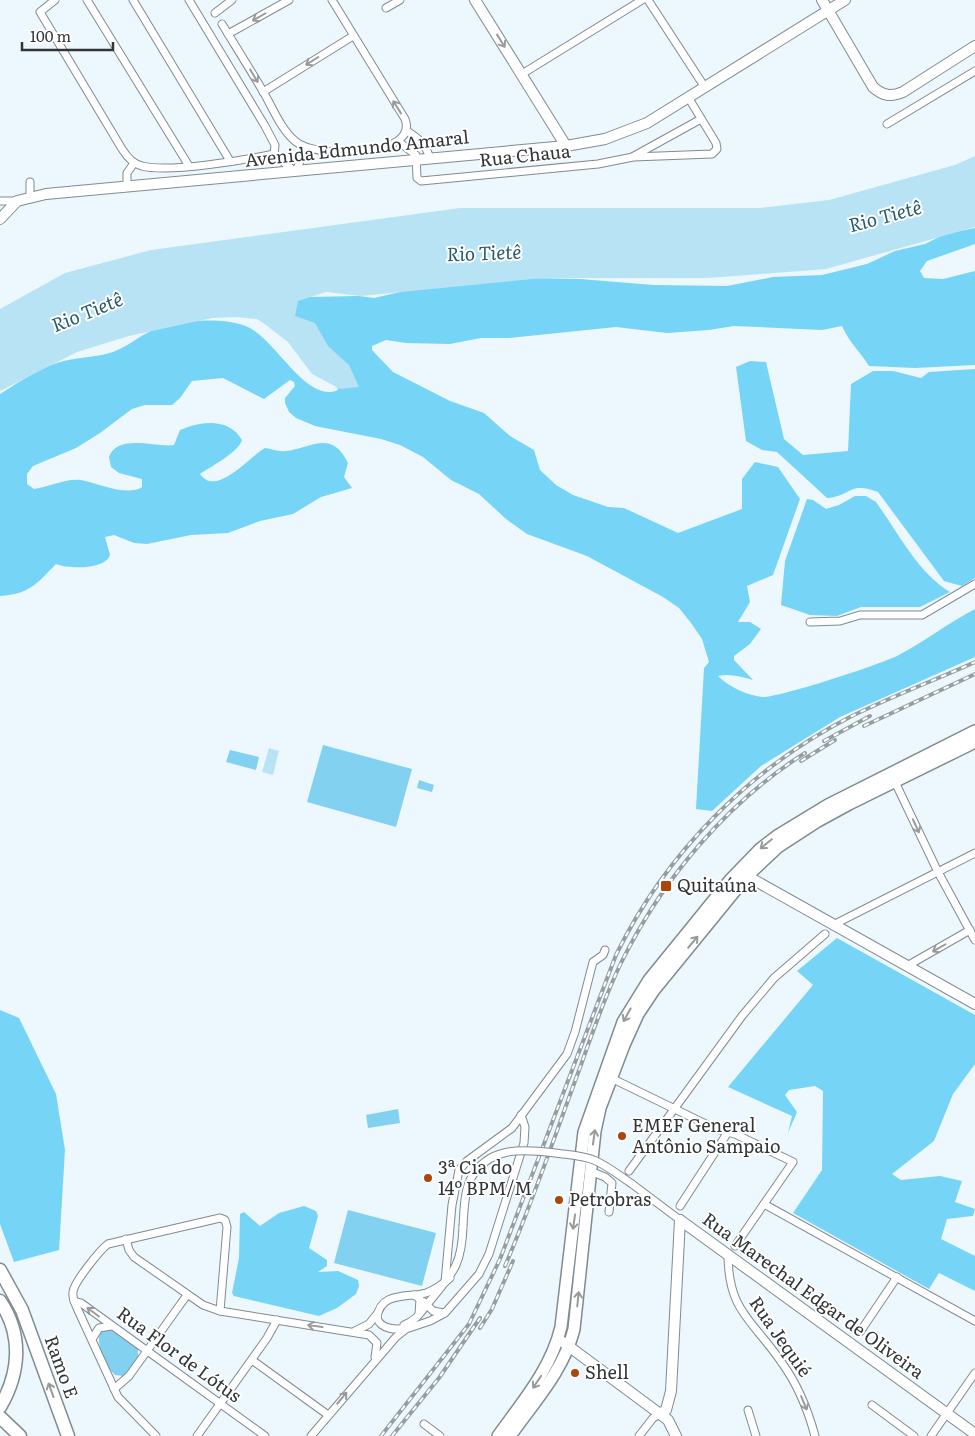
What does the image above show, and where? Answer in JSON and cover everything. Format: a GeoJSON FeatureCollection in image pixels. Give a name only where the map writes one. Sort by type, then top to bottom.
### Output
{"type":"FeatureCollection","features":[{"type":"Feature","properties":{"kind":"highway","name":"Ramo E"},"geometry":{"type":"LineString","coordinates":[[0,1270],[22,1310],[68,1436]]}},
{"type":"Feature","properties":{"kind":"highway"},"geometry":{"type":"LineString","coordinates":[[0,1301],[11,1322],[17,1347],[14,1372],[3,1402]]}},
{"type":"Feature","properties":{"kind":"highway"},"geometry":{"type":"LineString","coordinates":[[0,1417],[20,1436]]}},
{"type":"Feature","properties":{"kind":"main road"},"geometry":{"type":"LineString","coordinates":[[475,0],[566,146]]}},
{"type":"Feature","properties":{"kind":"main road"},"geometry":{"type":"LineString","coordinates":[[822,0],[873,87],[883,94],[895,95],[902,92],[975,46]]}},
{"type":"Feature","properties":{"kind":"main road","name":"Avenida Edmundo Amaral"},"geometry":{"type":"LineString","coordinates":[[17,201],[30,196],[566,146],[605,139],[627,132],[688,97],[845,0]]}},
{"type":"Feature","properties":{"kind":"main road"},"geometry":{"type":"LineString","coordinates":[[0,219],[17,201]]}},
{"type":"Feature","properties":{"kind":"main road"},"geometry":{"type":"LineString","coordinates":[[498,1436],[549,1363],[558,1338],[584,1132],[623,1022],[661,963],[731,879],[760,849],[797,822],[975,731]]}},
{"type":"Feature","properties":{"kind":"main road"},"geometry":{"type":"LineString","coordinates":[[510,1436],[555,1375],[570,1347],[574,1329],[595,1131],[611,1078],[631,1031],[649,997],[747,876],[763,860],[796,834],[849,804],[975,742]]}},
{"type":"Feature","properties":{"kind":"main road"},"geometry":{"type":"LineString","coordinates":[[895,782],[901,768]]}},
{"type":"Feature","properties":{"kind":"main road"},"geometry":{"type":"LineString","coordinates":[[747,876],[975,1004]]}},
{"type":"Feature","properties":{"kind":"main road"},"geometry":{"type":"LineString","coordinates":[[660,1414],[666,1410],[671,1391],[680,1220]]}},
{"type":"Feature","properties":{"kind":"main road","name":"Rua Marechal Edgar de Oliveira"},"geometry":{"type":"LineString","coordinates":[[680,1220],[731,1250],[975,1434]]}},
{"type":"Feature","properties":{"kind":"main road"},"geometry":{"type":"LineString","coordinates":[[558,1338],[660,1414],[671,1424],[676,1436]]}},
{"type":"Feature","properties":{"kind":"street"},"geometry":{"type":"LineString","coordinates":[[55,0],[40,12],[122,150],[134,163],[149,168],[189,166],[274,154],[295,171],[305,148]]}},
{"type":"Feature","properties":{"kind":"street"},"geometry":{"type":"LineString","coordinates":[[87,0],[189,166]]}},
{"type":"Feature","properties":{"kind":"street"},"geometry":{"type":"LineString","coordinates":[[133,0],[230,161]]}},
{"type":"Feature","properties":{"kind":"street"},"geometry":{"type":"LineString","coordinates":[[189,0],[265,126],[275,145],[274,154]]}},
{"type":"Feature","properties":{"kind":"street"},"geometry":{"type":"LineString","coordinates":[[215,13],[232,0]]}},
{"type":"Feature","properties":{"kind":"street"},"geometry":{"type":"LineString","coordinates":[[228,34],[289,0]]}},
{"type":"Feature","properties":{"kind":"street"},"geometry":{"type":"LineString","coordinates":[[332,0],[405,119],[407,131],[421,141],[427,149],[430,159]]}},
{"type":"Feature","properties":{"kind":"street"},"geometry":{"type":"LineString","coordinates":[[386,8],[400,0]]}},
{"type":"Feature","properties":{"kind":"street"},"geometry":{"type":"LineString","coordinates":[[522,74],[642,0]]}},
{"type":"Feature","properties":{"kind":"street"},"geometry":{"type":"LineString","coordinates":[[648,0],[704,86]]}},
{"type":"Feature","properties":{"kind":"street"},"geometry":{"type":"LineString","coordinates":[[222,24],[288,134],[305,148],[325,152],[343,152],[389,146],[399,142],[407,131]]}},
{"type":"Feature","properties":{"kind":"street"},"geometry":{"type":"LineString","coordinates":[[263,92],[353,36]]}},
{"type":"Feature","properties":{"kind":"street"},"geometry":{"type":"LineString","coordinates":[[887,124],[975,71]]}},
{"type":"Feature","properties":{"kind":"street"},"geometry":{"type":"LineString","coordinates":[[688,97],[701,119]]}},
{"type":"Feature","properties":{"kind":"street","name":"Rua Chaua"},"geometry":{"type":"LineString","coordinates":[[416,160],[419,180],[598,164],[633,156],[712,154],[717,149],[716,143],[701,119],[633,156]]}},
{"type":"Feature","properties":{"kind":"street"},"geometry":{"type":"LineString","coordinates":[[399,142],[414,152],[416,160]]}},
{"type":"Feature","properties":{"kind":"street"},"geometry":{"type":"LineString","coordinates":[[127,187],[127,173],[134,163]]}},
{"type":"Feature","properties":{"kind":"street"},"geometry":{"type":"LineString","coordinates":[[30,182],[30,196]]}},
{"type":"Feature","properties":{"kind":"street","name":"Avenida Edmundo Amaral"},"geometry":{"type":"LineString","coordinates":[[0,201],[17,201]]}},
{"type":"Feature","properties":{"kind":"street"},"geometry":{"type":"LineString","coordinates":[[810,622],[840,621],[860,615],[922,615],[975,584]]}},
{"type":"Feature","properties":{"kind":"street"},"geometry":{"type":"LineString","coordinates":[[895,782],[938,872],[975,940]]}},
{"type":"Feature","properties":{"kind":"street"},"geometry":{"type":"LineString","coordinates":[[833,925],[975,853]]}},
{"type":"Feature","properties":{"kind":"street"},"geometry":{"type":"LineString","coordinates":[[907,966],[970,930]]}},
{"type":"Feature","properties":{"kind":"street"},"geometry":{"type":"LineString","coordinates":[[629,1171],[722,1041],[774,978],[825,934]]}},
{"type":"Feature","properties":{"kind":"street"},"geometry":{"type":"LineString","coordinates":[[354,1331],[369,1324],[384,1303],[394,1297],[417,1297],[448,1280],[452,1205],[459,1170],[473,1156],[508,1132],[567,1054],[575,1032],[593,962],[603,955],[605,950]]}},
{"type":"Feature","properties":{"kind":"street"},"geometry":{"type":"LineString","coordinates":[[611,1078],[673,1109],[793,1162],[731,1250]]}},
{"type":"Feature","properties":{"kind":"street"},"geometry":{"type":"LineString","coordinates":[[378,1313],[377,1320],[387,1328],[430,1321],[444,1313],[474,1281],[488,1254],[524,1143],[525,1127],[521,1115]]}},
{"type":"Feature","properties":{"kind":"street"},"geometry":{"type":"LineString","coordinates":[[680,1206],[728,1132]]}},
{"type":"Feature","properties":{"kind":"street","name":"Rua Marechal Edgar de Oliveira"},"geometry":{"type":"LineString","coordinates":[[311,1436],[373,1361],[411,1324],[448,1280],[461,1253],[466,1195],[473,1176],[487,1160],[507,1151],[522,1150],[586,1157],[602,1164],[632,1184],[680,1220]]}},
{"type":"Feature","properties":{"kind":"street"},"geometry":{"type":"LineString","coordinates":[[590,1171],[612,1183],[609,1212]]}},
{"type":"Feature","properties":{"kind":"street"},"geometry":{"type":"LineString","coordinates":[[764,1204],[975,1321]]}},
{"type":"Feature","properties":{"kind":"street"},"geometry":{"type":"LineString","coordinates":[[156,1436],[122,1401],[114,1389],[74,1301],[74,1288],[102,1250],[110,1243],[215,1218],[225,1220],[227,1227],[220,1311]]}},
{"type":"Feature","properties":{"kind":"street"},"geometry":{"type":"LineString","coordinates":[[126,1239],[129,1252],[134,1257],[203,1306],[220,1311],[354,1331],[369,1335],[376,1340],[377,1350],[373,1361]]}},
{"type":"Feature","properties":{"kind":"street","name":"Rua Jequié"},"geometry":{"type":"LineString","coordinates":[[731,1250],[728,1278],[737,1303],[744,1316],[783,1364],[800,1393],[815,1436]]}},
{"type":"Feature","properties":{"kind":"street"},"geometry":{"type":"LineString","coordinates":[[860,1332],[897,1277]]}},
{"type":"Feature","properties":{"kind":"street"},"geometry":{"type":"LineString","coordinates":[[114,1389],[129,1376],[187,1295]]}},
{"type":"Feature","properties":{"kind":"street"},"geometry":{"type":"LineString","coordinates":[[417,1297],[433,1311],[444,1313]]}},
{"type":"Feature","properties":{"kind":"street"},"geometry":{"type":"LineString","coordinates":[[411,1324],[420,1309],[417,1297]]}},
{"type":"Feature","properties":{"kind":"street","name":"Rua Flor de Lótus"},"geometry":{"type":"LineString","coordinates":[[74,1301],[81,1303],[265,1436]]}},
{"type":"Feature","properties":{"kind":"street"},"geometry":{"type":"LineString","coordinates":[[197,1436],[252,1360],[277,1320]]}},
{"type":"Feature","properties":{"kind":"street"},"geometry":{"type":"LineString","coordinates":[[92,1339],[99,1328],[111,1326]]}},
{"type":"Feature","properties":{"kind":"street"},"geometry":{"type":"LineString","coordinates":[[252,1360],[328,1415]]}},
{"type":"Feature","properties":{"kind":"street"},"geometry":{"type":"LineString","coordinates":[[931,1436],[975,1373]]}},
{"type":"Feature","properties":{"kind":"street"},"geometry":{"type":"LineString","coordinates":[[872,1405],[914,1436]]}},
{"type":"Feature","properties":{"kind":"street"},"geometry":{"type":"LineString","coordinates":[[748,1410],[756,1436]]}},
{"type":"Feature","properties":{"kind":"street"},"geometry":{"type":"LineString","coordinates":[[639,1436],[660,1414]]}},
{"type":"Feature","properties":{"kind":"street"},"geometry":{"type":"LineString","coordinates":[[424,1424],[440,1436]]}},
{"type":"Feature","properties":{"kind":"shaded area"},"geometry":{"type":"Polygon","coordinates":[[[975,228],[975,244],[927,261],[920,271],[924,278],[943,279],[975,271],[975,365],[915,368],[869,366],[848,338],[842,326],[822,330],[734,326],[667,333],[616,327],[509,338],[481,338],[450,344],[406,343],[386,340],[372,346],[372,350],[393,372],[450,401],[484,413],[510,436],[534,450],[540,470],[556,485],[573,495],[608,507],[624,508],[678,533],[742,509],[742,479],[755,462],[778,467],[800,499],[773,575],[747,586],[750,602],[738,622],[750,622],[761,629],[750,644],[734,656],[734,660],[753,680],[731,675],[718,676],[727,684],[739,690],[756,696],[772,696],[850,673],[897,656],[975,609],[975,657],[840,717],[761,766],[712,811],[696,809],[704,668],[709,662],[702,639],[679,608],[663,597],[587,556],[527,534],[506,519],[479,494],[451,480],[423,457],[400,445],[381,439],[315,426],[296,418],[289,412],[285,403],[285,398],[295,386],[294,382],[290,380],[264,399],[223,378],[192,381],[180,398],[172,405],[145,405],[132,409],[76,448],[33,466],[27,474],[27,484],[34,489],[69,480],[81,480],[121,490],[136,490],[142,487],[142,479],[119,473],[111,467],[109,457],[114,450],[120,445],[129,443],[174,445],[180,430],[205,423],[214,423],[230,427],[242,440],[240,445],[230,454],[200,474],[207,480],[215,481],[224,478],[265,448],[283,451],[327,443],[335,446],[348,463],[344,477],[352,488],[321,497],[293,514],[260,521],[228,533],[191,535],[147,544],[134,543],[114,535],[105,537],[110,555],[107,560],[94,566],[86,567],[69,567],[56,564],[32,587],[19,593],[0,596],[0,394],[42,369],[64,361],[113,352],[148,332],[163,327],[185,322],[210,320],[243,325],[255,331],[302,378],[314,387],[326,392],[338,390],[337,386],[279,307],[308,297],[359,296],[374,298],[409,290],[522,278],[580,279],[653,285],[727,286],[773,277],[822,275],[867,264],[895,251],[925,244],[945,234],[975,228]]]}},
{"type":"Feature","properties":{"kind":"shaded area"},"geometry":{"type":"Polygon","coordinates":[[[750,361],[766,362],[784,439],[803,455],[848,451],[851,384],[873,371],[893,371],[921,378],[929,372],[975,369],[975,578],[962,586],[944,581],[878,492],[861,488],[827,498],[777,452],[762,450],[746,441],[736,367],[750,361]]]}},
{"type":"Feature","properties":{"kind":"shaded area"},"geometry":{"type":"Polygon","coordinates":[[[855,496],[866,496],[876,502],[918,563],[938,584],[950,592],[920,607],[861,607],[837,616],[810,615],[781,605],[785,561],[807,499],[813,500],[826,509],[839,505],[855,496]]]}},
{"type":"Feature","properties":{"kind":"shaded area"},"geometry":{"type":"Polygon","coordinates":[[[323,745],[412,769],[396,827],[307,802],[323,745]]]}},
{"type":"Feature","properties":{"kind":"shaded area"},"geometry":{"type":"Polygon","coordinates":[[[230,750],[259,757],[256,770],[226,762],[230,750]]]}},
{"type":"Feature","properties":{"kind":"shaded area"},"geometry":{"type":"Polygon","coordinates":[[[419,780],[434,785],[432,792],[417,788],[419,780]]]}},
{"type":"Feature","properties":{"kind":"shaded area"},"geometry":{"type":"Polygon","coordinates":[[[837,938],[975,1015],[975,1064],[953,1094],[934,1141],[892,1174],[901,1180],[940,1176],[962,1181],[955,1202],[975,1209],[973,1216],[947,1219],[941,1239],[975,1256],[975,1291],[939,1273],[929,1289],[793,1213],[822,1170],[823,1091],[815,1086],[789,1090],[785,1095],[797,1112],[788,1133],[792,1116],[728,1087],[813,985],[797,971],[837,938]]]}},
{"type":"Feature","properties":{"kind":"shaded area"},"geometry":{"type":"Polygon","coordinates":[[[0,1010],[19,1018],[56,1094],[65,1150],[59,1250],[14,1262],[0,1224],[0,1010]]]}},
{"type":"Feature","properties":{"kind":"shaded area"},"geometry":{"type":"Polygon","coordinates":[[[398,1109],[400,1123],[368,1128],[366,1115],[398,1109]]]}},
{"type":"Feature","properties":{"kind":"shaded area"},"geometry":{"type":"Polygon","coordinates":[[[304,1206],[316,1211],[318,1216],[309,1248],[327,1260],[327,1266],[318,1272],[338,1271],[358,1280],[359,1286],[356,1294],[337,1308],[319,1316],[234,1296],[232,1293],[239,1258],[240,1214],[244,1212],[260,1226],[279,1213],[304,1206]]]}},
{"type":"Feature","properties":{"kind":"shaded area"},"geometry":{"type":"Polygon","coordinates":[[[348,1210],[436,1233],[422,1286],[334,1263],[348,1210]]]}},
{"type":"Feature","properties":{"kind":"shaded area"},"geometry":{"type":"Polygon","coordinates":[[[109,1329],[138,1349],[138,1358],[123,1376],[115,1375],[100,1348],[99,1336],[101,1331],[109,1329]]]}},
{"type":"Feature","properties":{"kind":"water","name":"Rio Tietê"},"geometry":{"type":"Polygon","coordinates":[[[975,156],[975,227],[826,269],[708,278],[542,278],[361,296],[326,292],[298,301],[295,316],[315,323],[328,346],[349,365],[359,387],[340,389],[312,374],[288,342],[266,325],[257,319],[236,317],[212,318],[129,336],[77,352],[0,391],[0,309],[65,273],[151,250],[460,208],[760,208],[829,200],[955,165],[975,156]]]}},
{"type":"Feature","properties":{"kind":"water"},"geometry":{"type":"Polygon","coordinates":[[[269,748],[279,751],[273,775],[262,772],[269,748]]]}},
{"type":"Feature","properties":{"kind":"railway"},"geometry":{"type":"LineString","coordinates":[[381,1436],[469,1324],[500,1259],[616,955],[636,918],[659,882],[714,817],[745,788],[778,762],[813,738],[850,717],[975,662]]}},
{"type":"Feature","properties":{"kind":"railway"},"geometry":{"type":"LineString","coordinates":[[864,726],[975,674]]}},
{"type":"Feature","properties":{"kind":"railway"},"geometry":{"type":"LineString","coordinates":[[824,741],[870,716]]}},
{"type":"Feature","properties":{"kind":"railway"},"geometry":{"type":"LineString","coordinates":[[801,761],[835,740]]}},
{"type":"Feature","properties":{"kind":"railway"},"geometry":{"type":"LineString","coordinates":[[505,1266],[535,1192],[604,1001],[637,932],[676,873],[723,820],[749,795],[805,753]]}},
{"type":"Feature","properties":{"kind":"railway"},"geometry":{"type":"LineString","coordinates":[[480,1328],[492,1309],[513,1261]]}},
{"type":"Feature","properties":{"kind":"railway"},"geometry":{"type":"LineString","coordinates":[[392,1436],[439,1378],[480,1318]]}},
{"type":"Feature","properties":{"kind":"place","name":"Quitaúna"},"geometry":{"type":"Point","coordinates":[666,886]}},
{"type":"Feature","properties":{"kind":"place","name":"EMEF General Antônio Sampaio"},"geometry":{"type":"Point","coordinates":[622,1136]}},
{"type":"Feature","properties":{"kind":"place","name":"3ª Cia do 14º BPM/M"},"geometry":{"type":"Point","coordinates":[428,1178]}},
{"type":"Feature","properties":{"kind":"place","name":"Petrobras"},"geometry":{"type":"Point","coordinates":[559,1200]}},
{"type":"Feature","properties":{"kind":"place","name":"Shell"},"geometry":{"type":"Point","coordinates":[575,1373]}}]}
